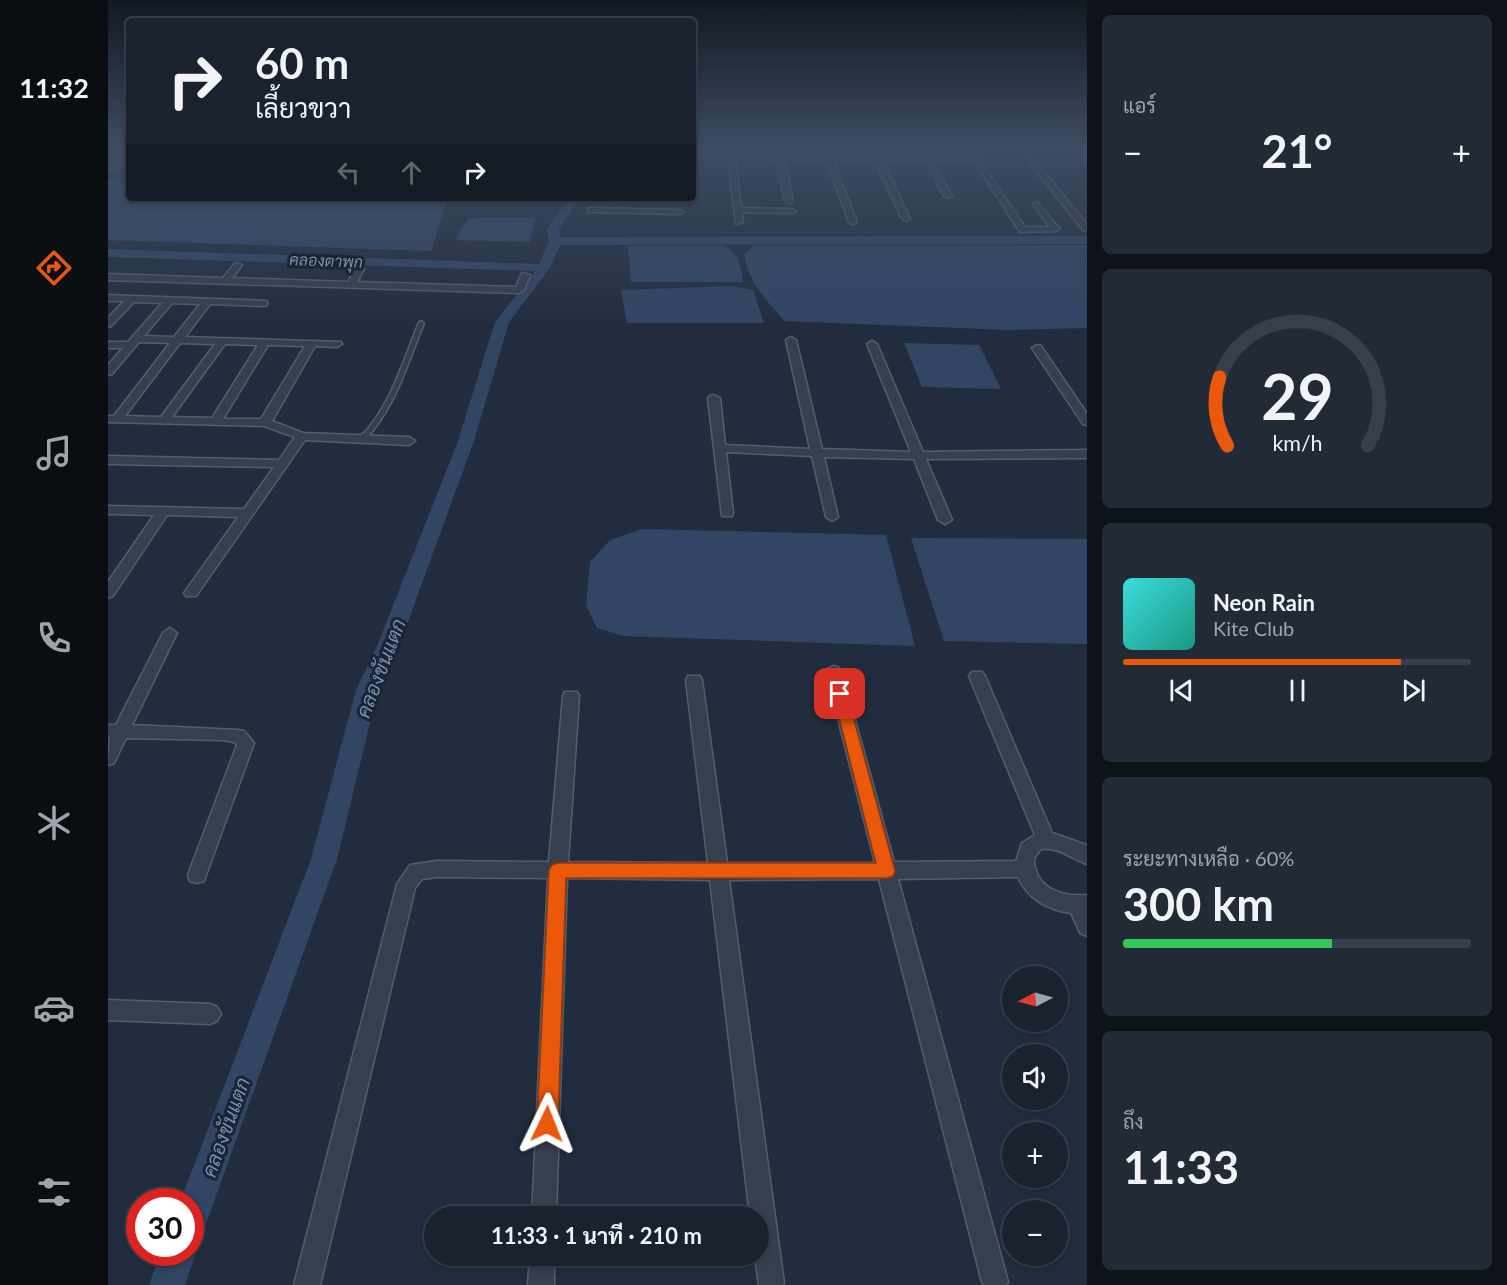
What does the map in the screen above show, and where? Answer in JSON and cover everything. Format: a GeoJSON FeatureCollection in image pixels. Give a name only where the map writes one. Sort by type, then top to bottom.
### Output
{"type":"FeatureCollection","features":[{"type":"Feature","properties":{"kind":"street"},"geometry":{"type":"LineString","coordinates":[[737,206],[739,222]]}},
{"type":"Feature","properties":{"kind":"street"},"geometry":{"type":"LineString","coordinates":[[738,210],[790,206]]}},
{"type":"Feature","properties":{"kind":"street"},"geometry":{"type":"LineString","coordinates":[[847,206],[853,222]]}},
{"type":"Feature","properties":{"kind":"street"},"geometry":{"type":"LineString","coordinates":[[900,206],[906,219]]}},
{"type":"Feature","properties":{"kind":"street"},"geometry":{"type":"LineString","coordinates":[[1007,206],[1023,230],[1056,230],[1038,206]]}},
{"type":"Feature","properties":{"kind":"street"},"geometry":{"type":"LineString","coordinates":[[1068,206],[1086,228]]}},
{"type":"Feature","properties":{"kind":"street"},"geometry":{"type":"LineString","coordinates":[[591,210],[680,208],[678,222]]}},
{"type":"Feature","properties":{"kind":"street"},"geometry":{"type":"LineString","coordinates":[[226,280],[238,266]]}},
{"type":"Feature","properties":{"kind":"street"},"geometry":{"type":"LineString","coordinates":[[351,284],[360,269]]}},
{"type":"Feature","properties":{"kind":"street"},"geometry":{"type":"LineString","coordinates":[[108,277],[519,290],[525,275]]}},
{"type":"Feature","properties":{"kind":"street"},"geometry":{"type":"LineString","coordinates":[[108,298],[264,303]]}},
{"type":"Feature","properties":{"kind":"street"},"geometry":{"type":"LineString","coordinates":[[108,324],[130,299]]}},
{"type":"Feature","properties":{"kind":"street"},"geometry":{"type":"LineString","coordinates":[[108,372],[169,300]]}},
{"type":"Feature","properties":{"kind":"street"},"geometry":{"type":"LineString","coordinates":[[113,419],[207,301]]}},
{"type":"Feature","properties":{"kind":"street"},"geometry":{"type":"LineString","coordinates":[[108,345],[177,340],[338,344]]}},
{"type":"Feature","properties":{"kind":"street"},"geometry":{"type":"LineString","coordinates":[[791,340],[832,518]]}},
{"type":"Feature","properties":{"kind":"street"},"geometry":{"type":"LineString","coordinates":[[164,421],[222,341]]}},
{"type":"Feature","properties":{"kind":"street"},"geometry":{"type":"LineString","coordinates":[[215,422],[265,342]]}},
{"type":"Feature","properties":{"kind":"street"},"geometry":{"type":"LineString","coordinates":[[265,423],[312,343]]}},
{"type":"Feature","properties":{"kind":"street"},"geometry":{"type":"LineString","coordinates":[[872,344],[945,519]]}},
{"type":"Feature","properties":{"kind":"street"},"geometry":{"type":"LineString","coordinates":[[1036,348],[1087,422]]}},
{"type":"Feature","properties":{"kind":"street"},"geometry":{"type":"LineString","coordinates":[[714,398],[727,513]]}},
{"type":"Feature","properties":{"kind":"street"},"geometry":{"type":"LineString","coordinates":[[113,419],[265,423],[302,436],[409,441]]}},
{"type":"Feature","properties":{"kind":"street"},"geometry":{"type":"LineString","coordinates":[[191,593],[302,436]]}},
{"type":"Feature","properties":{"kind":"street"},"geometry":{"type":"LineString","coordinates":[[720,448],[817,454],[919,456],[1087,454]]}},
{"type":"Feature","properties":{"kind":"street"},"geometry":{"type":"LineString","coordinates":[[108,472],[113,460],[281,465]]}},
{"type":"Feature","properties":{"kind":"street"},"geometry":{"type":"LineString","coordinates":[[108,510],[247,513]]}},
{"type":"Feature","properties":{"kind":"street"},"geometry":{"type":"LineString","coordinates":[[108,593],[163,511]]}},
{"type":"Feature","properties":{"kind":"street"},"geometry":{"type":"LineString","coordinates":[[108,758],[115,731],[170,633]]}},
{"type":"Feature","properties":{"kind":"street"},"geometry":{"type":"LineString","coordinates":[[834,672],[995,1282]]}},
{"type":"Feature","properties":{"kind":"street"},"geometry":{"type":"LineString","coordinates":[[977,676],[1046,841]]}},
{"type":"Feature","properties":{"kind":"street"},"geometry":{"type":"LineString","coordinates":[[694,680],[771,1283]]}},
{"type":"Feature","properties":{"kind":"street"},"geometry":{"type":"LineString","coordinates":[[544,1206],[558,870],[571,696]]}},
{"type":"Feature","properties":{"kind":"street"},"geometry":{"type":"LineString","coordinates":[[115,731],[223,734],[238,736],[246,743],[197,875]]}},
{"type":"Feature","properties":{"kind":"street"},"geometry":{"type":"LineString","coordinates":[[1087,856],[1070,845],[1046,841],[1028,850],[1025,859],[1025,869],[1030,880],[1051,899],[1064,905],[1082,905],[1087,927]]}},
{"type":"Feature","properties":{"kind":"street"},"geometry":{"type":"LineString","coordinates":[[307,1285],[406,884],[417,871],[437,869],[719,872],[1025,869]]}},
{"type":"Feature","properties":{"kind":"street"},"geometry":{"type":"LineString","coordinates":[[108,1010],[210,1014]]}},
{"type":"Feature","properties":{"kind":"street"},"geometry":{"type":"LineString","coordinates":[[541,1285],[542,1266]]}},
{"type":"Feature","properties":{"kind":"lane"},"geometry":{"type":"LineString","coordinates":[[362,439],[373,430],[382,414],[421,324]]}},
{"type":"Feature","properties":{"kind":"water"},"geometry":{"type":"Polygon","coordinates":[[[108,206],[445,206],[431,251],[108,240],[108,206]]]}},
{"type":"Feature","properties":{"kind":"water"},"geometry":{"type":"Polygon","coordinates":[[[535,218],[530,242],[455,240],[468,219],[535,218]]]}},
{"type":"Feature","properties":{"kind":"water"},"geometry":{"type":"Polygon","coordinates":[[[1087,245],[1087,328],[1008,330],[785,321],[754,282],[744,254],[754,246],[1087,245]]]}},
{"type":"Feature","properties":{"kind":"water"},"geometry":{"type":"Polygon","coordinates":[[[628,246],[725,246],[738,261],[743,282],[631,282],[628,246]]]}},
{"type":"Feature","properties":{"kind":"water"},"geometry":{"type":"Polygon","coordinates":[[[732,286],[753,290],[764,323],[627,323],[621,290],[732,286]]]}},
{"type":"Feature","properties":{"kind":"water"},"geometry":{"type":"Polygon","coordinates":[[[904,343],[979,345],[1001,389],[922,387],[904,343]]]}},
{"type":"Feature","properties":{"kind":"water"},"geometry":{"type":"Polygon","coordinates":[[[642,529],[886,535],[915,646],[623,636],[597,628],[586,605],[590,562],[610,540],[642,529]]]}},
{"type":"Feature","properties":{"kind":"water"},"geometry":{"type":"Polygon","coordinates":[[[911,538],[1087,539],[1087,644],[944,641],[911,538]]]}},
{"type":"Feature","properties":{"kind":"waterway","name":"คลองขันแตก"},"geometry":{"type":"LineString","coordinates":[[555,241],[553,229],[569,206]]}},
{"type":"Feature","properties":{"kind":"waterway"},"geometry":{"type":"LineString","coordinates":[[555,241],[1087,240]]}},
{"type":"Feature","properties":{"kind":"waterway","name":"คลองขันแตก"},"geometry":{"type":"LineString","coordinates":[[544,268],[555,241]]}},
{"type":"Feature","properties":{"kind":"waterway","name":"คลองตาพุก"},"geometry":{"type":"LineString","coordinates":[[108,253],[544,268]]}},
{"type":"Feature","properties":{"kind":"waterway","name":"คลองขันแตก"},"geometry":{"type":"LineString","coordinates":[[202,1188],[324,859],[367,690],[388,646],[465,444],[502,322],[544,268]]}},
{"type":"Feature","properties":{"kind":"waterway","name":"คลองขันแตก"},"geometry":{"type":"LineString","coordinates":[[167,1285],[174,1266]]}},
{"type":"Feature","properties":{"kind":"route"},"geometry":{"type":"LineString","coordinates":[[547,1124],[558,870],[887,871],[840,694]]}}]}
